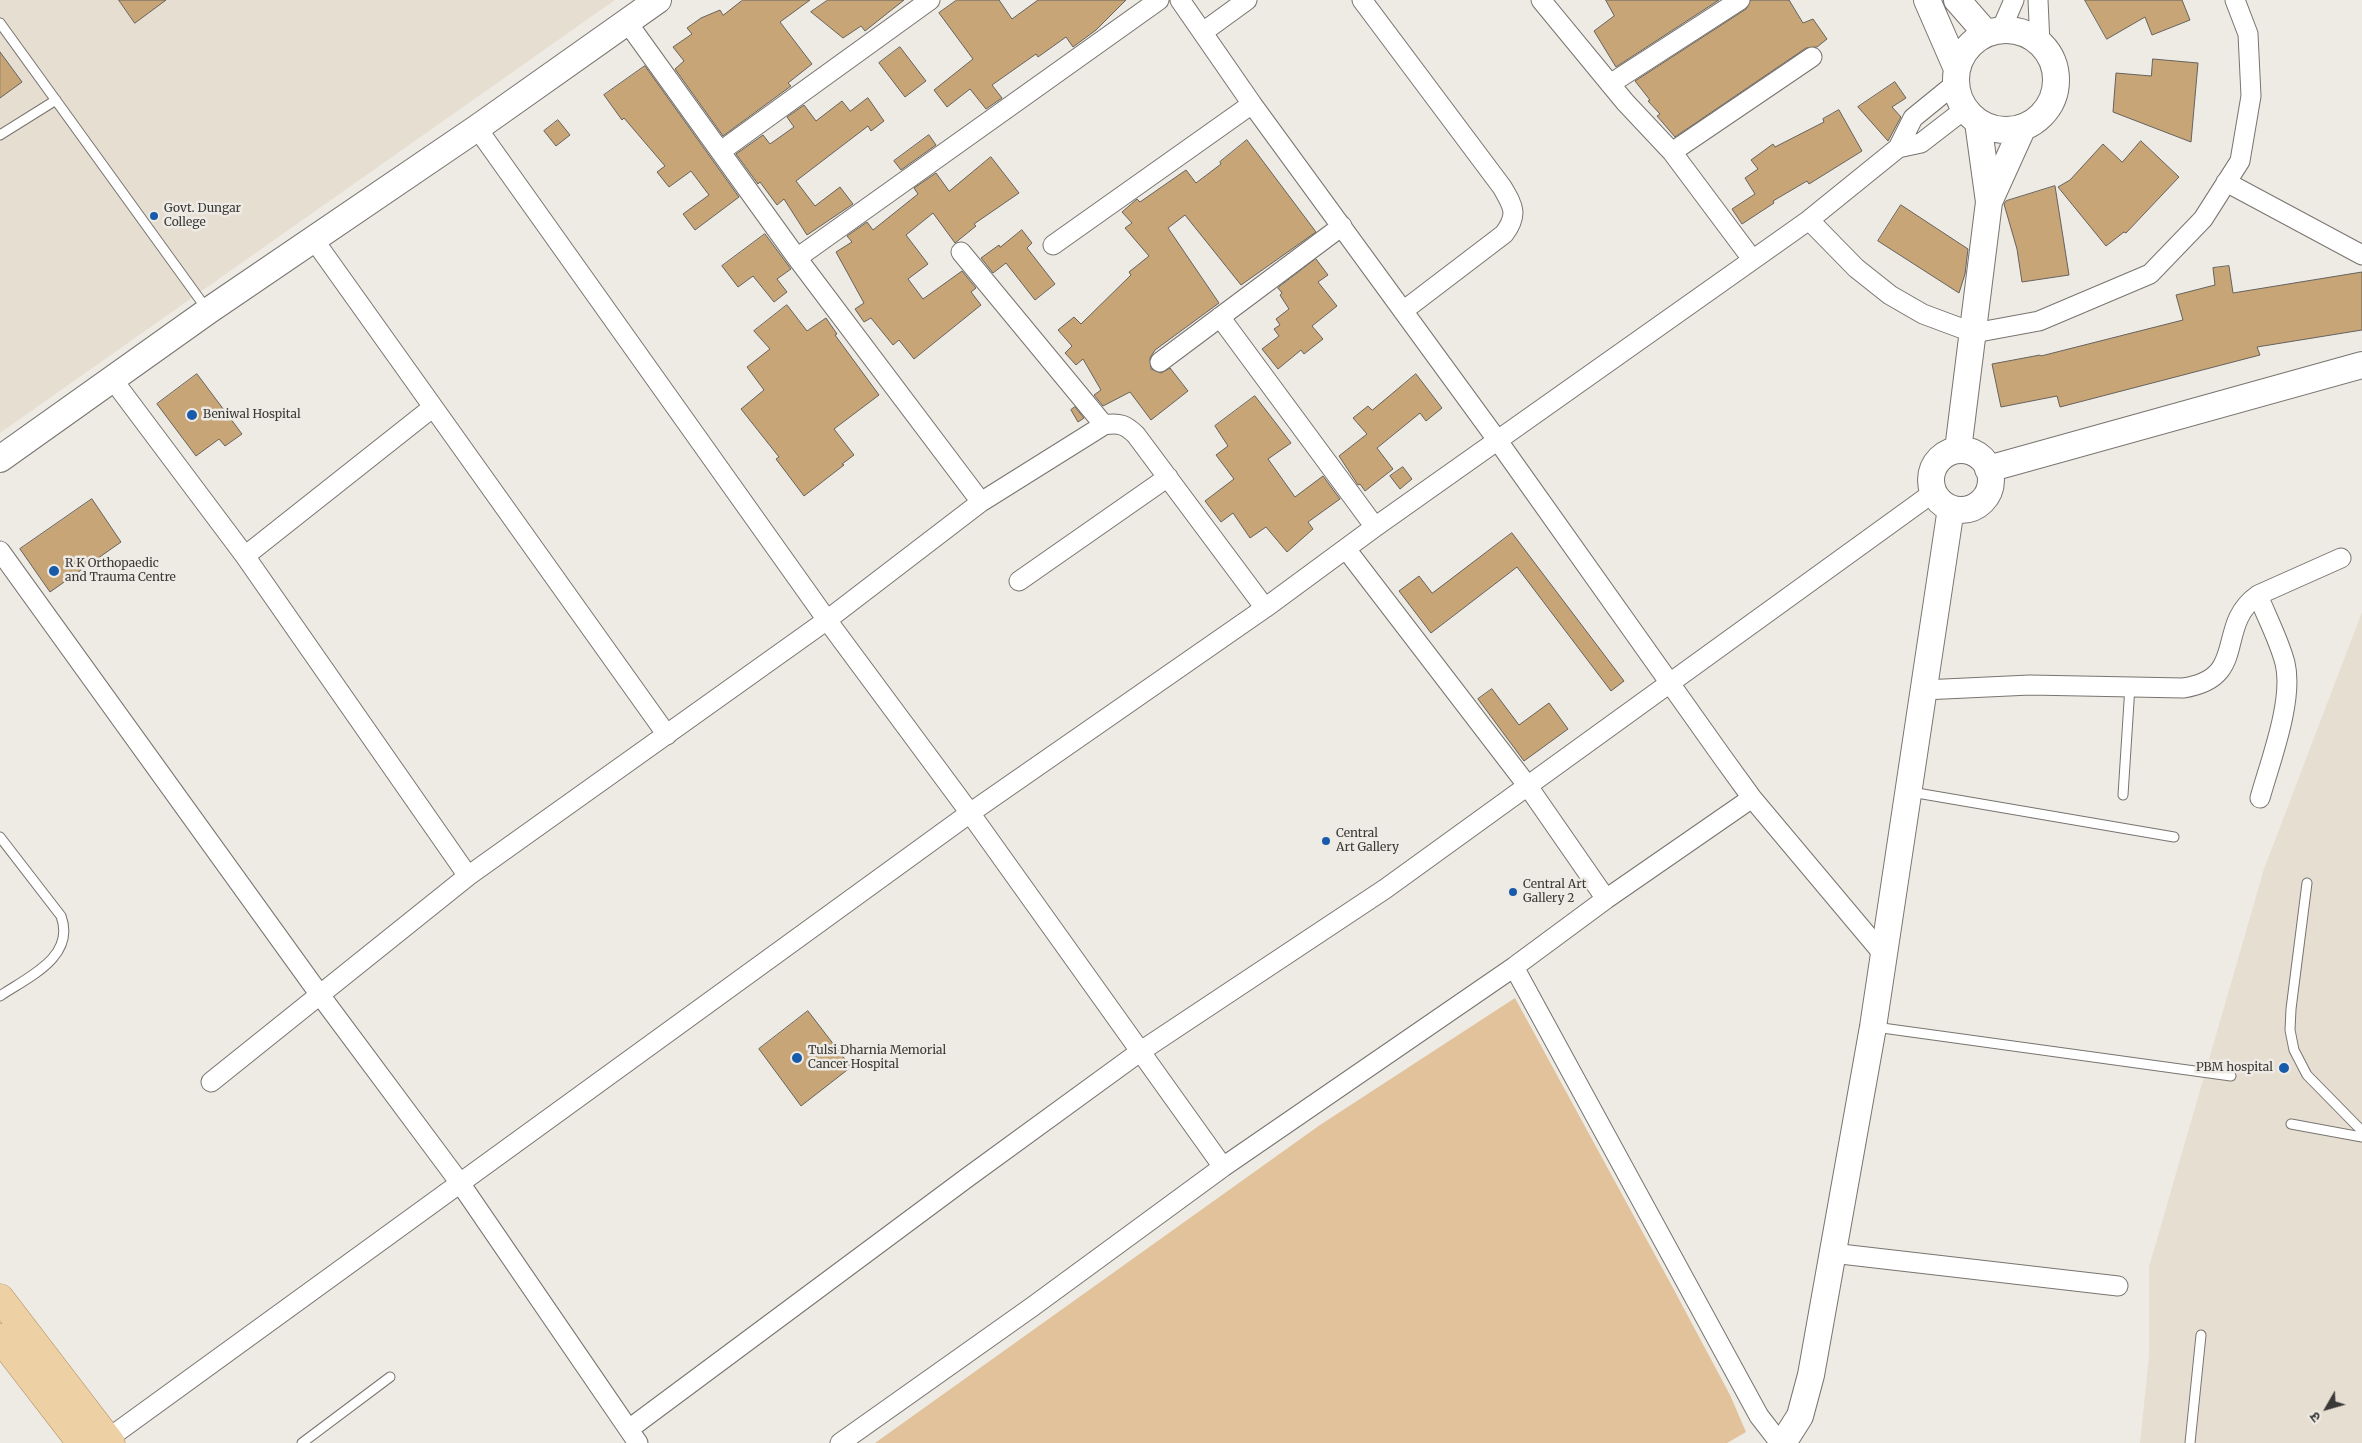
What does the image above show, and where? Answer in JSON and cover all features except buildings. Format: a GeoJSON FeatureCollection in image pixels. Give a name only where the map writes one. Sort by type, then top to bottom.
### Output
{"type":"FeatureCollection","features":[{"type":"Feature","properties":{"kind":"main road"},"geometry":{"type":"LineString","coordinates":[[0,1298],[107,1442]]}},
{"type":"Feature","properties":{"kind":"main road"},"geometry":{"type":"LineString","coordinates":[[0,1338],[81,1443]]}},
{"type":"Feature","properties":{"kind":"street"},"geometry":{"type":"LineString","coordinates":[[0,459],[114,380],[208,311],[477,128],[658,0]]}},
{"type":"Feature","properties":{"kind":"street"},"geometry":{"type":"LineString","coordinates":[[721,152],[930,0]]}},
{"type":"Feature","properties":{"kind":"street"},"geometry":{"type":"LineString","coordinates":[[797,258],[1159,0]]}},
{"type":"Feature","properties":{"kind":"street"},"geometry":{"type":"LineString","coordinates":[[1180,0],[1252,104],[1498,440],[1671,681],[1752,798],[1883,954]]}},
{"type":"Feature","properties":{"kind":"street"},"geometry":{"type":"LineString","coordinates":[[1203,32],[1247,0]]}},
{"type":"Feature","properties":{"kind":"street"},"geometry":{"type":"LineString","coordinates":[[1362,0],[1502,187],[1512,205],[1514,215],[1511,224],[1504,234],[1403,311]]}},
{"type":"Feature","properties":{"kind":"street"},"geometry":{"type":"LineString","coordinates":[[1541,0],[1610,84],[1672,152],[1752,259]]}},
{"type":"Feature","properties":{"kind":"street"},"geometry":{"type":"LineString","coordinates":[[1610,84],[1740,0]]}},
{"type":"Feature","properties":{"kind":"street"},"geometry":{"type":"LineString","coordinates":[[1927,0],[1956,76],[1959,97],[1972,116],[1989,202],[1958,450]]}},
{"type":"Feature","properties":{"kind":"street"},"geometry":{"type":"LineString","coordinates":[[1957,0],[1994,31]]}},
{"type":"Feature","properties":{"kind":"street"},"geometry":{"type":"LineString","coordinates":[[1994,31],[2014,0]]}},
{"type":"Feature","properties":{"kind":"street"},"geometry":{"type":"LineString","coordinates":[[2038,0],[2040,44]]}},
{"type":"Feature","properties":{"kind":"street"},"geometry":{"type":"LineString","coordinates":[[1809,220],[1856,268],[1890,295],[1923,314],[1974,333],[2038,321],[2150,274],[2203,219],[2240,161],[2251,96],[2248,34],[2235,0]]}},
{"type":"Feature","properties":{"kind":"street"},"geometry":{"type":"LineString","coordinates":[[627,22],[797,258],[981,502]]}},
{"type":"Feature","properties":{"kind":"street"},"geometry":{"type":"LineString","coordinates":[[107,1442],[970,813],[1266,608],[1375,527],[1809,220],[1898,148],[1913,118],[1956,76],[1963,54],[1974,41],[1994,31],[2021,32],[2040,44],[2054,65],[2055,90],[2051,102],[2044,112],[2034,121],[2023,127],[2000,130],[1972,116]]}},
{"type":"Feature","properties":{"kind":"street"},"geometry":{"type":"LineString","coordinates":[[1672,152],[1812,57]]}},
{"type":"Feature","properties":{"kind":"street"},"geometry":{"type":"LineString","coordinates":[[1054,246],[1252,104]]}},
{"type":"Feature","properties":{"kind":"street"},"geometry":{"type":"LineString","coordinates":[[1898,148],[1921,143],[1972,116]]}},
{"type":"Feature","properties":{"kind":"street"},"geometry":{"type":"LineString","coordinates":[[1989,202],[2023,127]]}},
{"type":"Feature","properties":{"kind":"street"},"geometry":{"type":"LineString","coordinates":[[477,128],[827,620],[970,813],[1223,1167]]}},
{"type":"Feature","properties":{"kind":"street"},"geometry":{"type":"LineString","coordinates":[[2226,182],[2362,255]]}},
{"type":"Feature","properties":{"kind":"street"},"geometry":{"type":"LineString","coordinates":[[1160,362],[1342,226]]}},
{"type":"Feature","properties":{"kind":"street"},"geometry":{"type":"LineString","coordinates":[[314,240],[667,735]]}},
{"type":"Feature","properties":{"kind":"street"},"geometry":{"type":"LineString","coordinates":[[961,252],[1104,425]]}},
{"type":"Feature","properties":{"kind":"street"},"geometry":{"type":"LineString","coordinates":[[1220,317],[1375,527]]}},
{"type":"Feature","properties":{"kind":"street"},"geometry":{"type":"LineString","coordinates":[[1988,469],[2362,365]]}},
{"type":"Feature","properties":{"kind":"street"},"geometry":{"type":"LineString","coordinates":[[114,380],[245,556],[468,876]]}},
{"type":"Feature","properties":{"kind":"street"},"geometry":{"type":"LineString","coordinates":[[245,556],[432,408]]}},
{"type":"Feature","properties":{"kind":"street"},"geometry":{"type":"LineString","coordinates":[[211,1082],[468,876],[827,620],[981,502],[1104,425],[1114,423],[1126,426],[1136,435],[1266,608]]}},
{"type":"Feature","properties":{"kind":"street"},"geometry":{"type":"LineString","coordinates":[[1514,967],[1759,1416],[1782,1443],[1800,1416],[1811,1375],[1873,1027],[1923,690],[1942,500],[1931,481],[1933,469],[1939,459],[1949,452],[1958,450],[1972,452],[1981,458],[1988,469],[1991,480],[1989,491],[1983,501],[1967,509],[1942,500]]}},
{"type":"Feature","properties":{"kind":"street"},"geometry":{"type":"LineString","coordinates":[[1019,581],[1168,477]]}},
{"type":"Feature","properties":{"kind":"street"},"geometry":{"type":"LineString","coordinates":[[0,551],[320,995],[460,1183],[633,1436],[968,1177],[1141,1051],[1385,888],[1671,681],[1942,500]]}},
{"type":"Feature","properties":{"kind":"street"},"geometry":{"type":"LineString","coordinates":[[1346,549],[1526,785],[1606,900]]}},
{"type":"Feature","properties":{"kind":"street"},"geometry":{"type":"LineString","coordinates":[[1923,690],[2030,685],[2183,688],[2201,686],[2215,678],[2222,669],[2240,614],[2249,602],[2258,595],[2341,558]]}},
{"type":"Feature","properties":{"kind":"street"},"geometry":{"type":"LineString","coordinates":[[2258,595],[2285,664],[2287,686],[2286,703],[2260,798]]}},
{"type":"Feature","properties":{"kind":"street"},"geometry":{"type":"LineString","coordinates":[[840,1443],[1040,1302],[1223,1167],[1514,967],[1752,798]]}},
{"type":"Feature","properties":{"kind":"street"},"geometry":{"type":"LineString","coordinates":[[1832,1253],[2118,1286]]}},
{"type":"Feature","properties":{"kind":"street"},"geometry":{"type":"LineString","coordinates":[[1800,1416],[1803,1443]]}},
{"type":"Feature","properties":{"kind":"lane"},"geometry":{"type":"LineString","coordinates":[[0,23],[208,311]]}},
{"type":"Feature","properties":{"kind":"lane"},"geometry":{"type":"LineString","coordinates":[[0,135],[56,100]]}},
{"type":"Feature","properties":{"kind":"lane"},"geometry":{"type":"LineString","coordinates":[[2124,795],[2130,686]]}},
{"type":"Feature","properties":{"kind":"lane"},"geometry":{"type":"LineString","coordinates":[[1909,792],[2174,837]]}},
{"type":"Feature","properties":{"kind":"lane"},"geometry":{"type":"LineString","coordinates":[[0,837],[61,916],[66,928],[60,950],[50,962],[0,996]]}},
{"type":"Feature","properties":{"kind":"lane"},"geometry":{"type":"LineString","coordinates":[[2307,883],[2291,1009],[2290,1030],[2294,1050],[2307,1075],[2362,1131]]}},
{"type":"Feature","properties":{"kind":"lane"},"geometry":{"type":"LineString","coordinates":[[1873,1027],[2232,1076]]}},
{"type":"Feature","properties":{"kind":"lane"},"geometry":{"type":"LineString","coordinates":[[2291,1124],[2362,1137]]}},
{"type":"Feature","properties":{"kind":"lane"},"geometry":{"type":"LineString","coordinates":[[2190,1443],[2201,1335]]}},
{"type":"Feature","properties":{"kind":"lane"},"geometry":{"type":"LineString","coordinates":[[302,1443],[390,1377]]}},
{"type":"Feature","properties":{"kind":"shaded area","name":"Govt. Dungar College"},"geometry":{"type":"Polygon","coordinates":[[[0,0],[615,0],[0,433],[0,0]]]}},
{"type":"Feature","properties":{"kind":"shaded area","name":"PBM hospital"},"geometry":{"type":"Polygon","coordinates":[[[2362,612],[2362,1443],[2140,1443],[2149,1356],[2149,1267],[2264,869],[2362,612]]]}},
{"type":"Feature","properties":{"kind":"shaded area"},"geometry":{"type":"Polygon","coordinates":[[[1515,998],[1730,1395],[1746,1432],[1727,1443],[875,1443],[1320,1125],[1515,998]]]}},
{"type":"Feature","properties":{"kind":"place","name":"Govt. Dungar College"},"geometry":{"type":"Point","coordinates":[154,216]}},
{"type":"Feature","properties":{"kind":"place","name":"Beniwal Hospital"},"geometry":{"type":"Point","coordinates":[192,415]}},
{"type":"Feature","properties":{"kind":"place","name":"R K Orthopaedic and Trauma Centre"},"geometry":{"type":"Point","coordinates":[54,571]}},
{"type":"Feature","properties":{"kind":"place","name":"Central Art Gallery"},"geometry":{"type":"Point","coordinates":[1326,841]}},
{"type":"Feature","properties":{"kind":"place","name":"Central Art Gallery 2"},"geometry":{"type":"Point","coordinates":[1513,892]}},
{"type":"Feature","properties":{"kind":"place","name":"Tulsi Dharnia Memorial Cancer Hospital"},"geometry":{"type":"Point","coordinates":[797,1058]}},
{"type":"Feature","properties":{"kind":"place","name":"PBM hospital"},"geometry":{"type":"Point","coordinates":[2284,1068]}}]}
